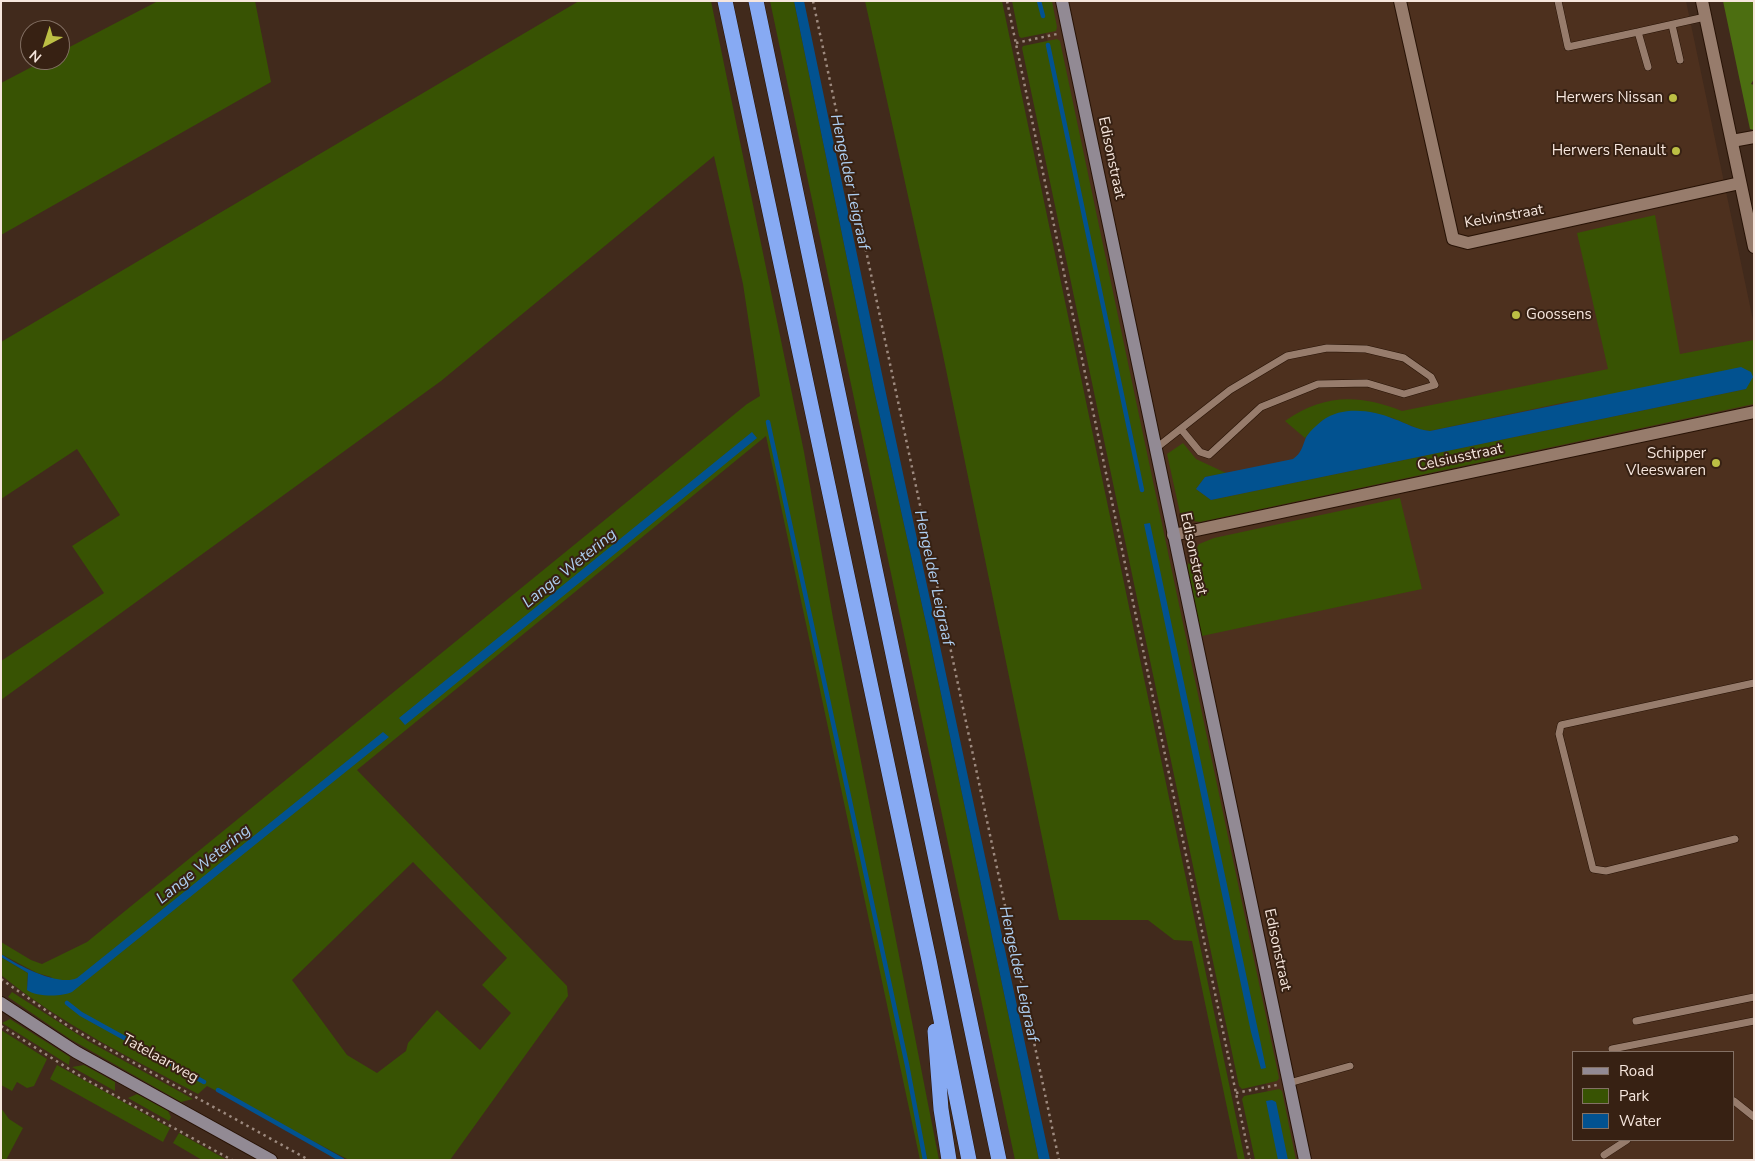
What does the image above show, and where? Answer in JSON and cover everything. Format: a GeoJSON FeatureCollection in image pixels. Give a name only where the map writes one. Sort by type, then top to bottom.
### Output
{"type":"FeatureCollection","features":[{"type":"Feature","properties":{"kind":"highway"},"geometry":{"type":"LineString","coordinates":[[725,1],[930,960],[969,1160]]}},
{"type":"Feature","properties":{"kind":"highway"},"geometry":{"type":"LineString","coordinates":[[756,1],[999,1160]]}},
{"type":"Feature","properties":{"kind":"highway"},"geometry":{"type":"LineString","coordinates":[[930,960],[941,1109],[949,1160]]}},
{"type":"Feature","properties":{"kind":"street","name":"Edisonstraat"},"geometry":{"type":"LineString","coordinates":[[1062,1],[1172,535],[1305,1160]]}},
{"type":"Feature","properties":{"kind":"street","name":"Kelvinstraat"},"geometry":{"type":"LineString","coordinates":[[1400,1],[1453,239],[1468,243],[1740,184]]}},
{"type":"Feature","properties":{"kind":"street"},"geometry":{"type":"LineString","coordinates":[[1702,1],[1754,247]]}},
{"type":"Feature","properties":{"kind":"street"},"geometry":{"type":"LineString","coordinates":[[1732,141],[1754,137]]}},
{"type":"Feature","properties":{"kind":"street","name":"Celsiusstraat"},"geometry":{"type":"LineString","coordinates":[[1172,535],[1754,412]]}},
{"type":"Feature","properties":{"kind":"street"},"geometry":{"type":"LineString","coordinates":[[1,1003],[76,1052],[271,1160]]}},
{"type":"Feature","properties":{"kind":"lane"},"geometry":{"type":"LineString","coordinates":[[1558,1],[1568,47],[1706,17]]}},
{"type":"Feature","properties":{"kind":"lane"},"geometry":{"type":"LineString","coordinates":[[1672,24],[1680,60]]}},
{"type":"Feature","properties":{"kind":"lane"},"geometry":{"type":"LineString","coordinates":[[1638,32],[1648,66]]}},
{"type":"Feature","properties":{"kind":"lane"},"geometry":{"type":"LineString","coordinates":[[1155,449],[1230,390],[1287,356],[1327,348],[1366,349],[1404,358],[1431,377],[1435,385],[1404,394],[1367,384],[1318,384],[1261,407],[1209,456],[1200,452],[1181,429]]}},
{"type":"Feature","properties":{"kind":"lane"},"geometry":{"type":"LineString","coordinates":[[1736,839],[1606,870],[1593,869],[1559,734],[1561,725],[1754,684]]}},
{"type":"Feature","properties":{"kind":"lane"},"geometry":{"type":"LineString","coordinates":[[1636,1021],[1754,997]]}},
{"type":"Feature","properties":{"kind":"lane"},"geometry":{"type":"LineString","coordinates":[[1612,1048],[1754,1021]]}},
{"type":"Feature","properties":{"kind":"lane"},"geometry":{"type":"LineString","coordinates":[[1289,1083],[1350,1066]]}},
{"type":"Feature","properties":{"kind":"lane"},"geometry":{"type":"LineString","coordinates":[[1735,1102],[1754,1117]]}},
{"type":"Feature","properties":{"kind":"lane"},"geometry":{"type":"LineString","coordinates":[[1604,1155],[1625,1141]]}},
{"type":"Feature","properties":{"kind":"path"},"geometry":{"type":"LineString","coordinates":[[813,1],[1059,1160]]}},
{"type":"Feature","properties":{"kind":"path"},"geometry":{"type":"LineString","coordinates":[[1007,1],[1250,1160]]}},
{"type":"Feature","properties":{"kind":"path"},"geometry":{"type":"LineString","coordinates":[[1016,43],[1068,32]]}},
{"type":"Feature","properties":{"kind":"path","name":"Tatelaarweg"},"geometry":{"type":"LineString","coordinates":[[1,979],[71,1028],[309,1160]]}},
{"type":"Feature","properties":{"kind":"path"},"geometry":{"type":"LineString","coordinates":[[1,1026],[85,1079],[232,1160]]}},
{"type":"Feature","properties":{"kind":"path"},"geometry":{"type":"LineString","coordinates":[[1236,1093],[1289,1083]]}},
{"type":"Feature","properties":{"kind":"shaded area"},"geometry":{"type":"Polygon","coordinates":[[[1039,1],[1686,1],[1754,325],[1754,1160],[1282,1160],[1039,1]]]}},
{"type":"Feature","properties":{"kind":"green space"},"geometry":{"type":"Polygon","coordinates":[[[158,1],[255,1],[271,82],[1,235],[1,83],[26,70],[70,70],[70,47],[158,1]]]}},
{"type":"Feature","properties":{"kind":"green space"},"geometry":{"type":"Polygon","coordinates":[[[579,1],[711,1],[804,452],[833,618],[939,1160],[920,1160],[766,436],[357,770],[567,986],[568,996],[450,1160],[349,1160],[207,1086],[198,1094],[147,1067],[72,1025],[1,975],[1,957],[28,973],[27,990],[62,995],[51,977],[37,973],[1,954],[1,942],[31,960],[42,964],[87,942],[747,404],[760,396],[743,284],[714,156],[441,381],[1,700],[1,661],[104,593],[72,546],[120,515],[77,449],[1,499],[1,342],[579,1]],[[413,862],[292,980],[347,1055],[377,1073],[406,1051],[408,1043],[437,1010],[480,1050],[511,1013],[482,985],[507,958],[413,862]]]}},
{"type":"Feature","properties":{"kind":"green space"},"geometry":{"type":"Polygon","coordinates":[[[770,1],[794,1],[874,390],[928,632],[1039,1160],[1015,1160],[770,1]]]}},
{"type":"Feature","properties":{"kind":"green space"},"geometry":{"type":"Polygon","coordinates":[[[865,1],[1002,1],[1245,1160],[1238,1160],[1192,941],[1174,940],[1148,920],[1059,920],[942,350],[865,1]]]}},
{"type":"Feature","properties":{"kind":"green space"},"geometry":{"type":"Polygon","coordinates":[[[1012,1],[1052,1],[1057,27],[1056,31],[1021,38],[1012,1]]]}},
{"type":"Feature","properties":{"kind":"green space"},"geometry":{"type":"Polygon","coordinates":[[[1723,1],[1754,1],[1754,79],[1751,84],[1754,85],[1754,130],[1750,129],[1723,1]]]}},
{"type":"Feature","properties":{"kind":"green space"},"geometry":{"type":"Polygon","coordinates":[[[1057,39],[1060,41],[1279,1078],[1277,1081],[1242,1089],[1239,1086],[1022,48],[1023,46],[1057,39]]]}},
{"type":"Feature","properties":{"kind":"green space"},"geometry":{"type":"Polygon","coordinates":[[[1655,215],[1680,354],[1754,340],[1754,404],[1200,522],[1186,520],[1180,513],[1167,454],[1183,443],[1196,459],[1226,473],[1205,477],[1196,489],[1211,500],[1746,389],[1571,401],[1430,431],[1421,430],[1392,418],[1370,412],[1323,420],[1305,438],[1285,421],[1299,412],[1327,401],[1356,400],[1371,402],[1402,411],[1608,369],[1577,233],[1655,215]]]}},
{"type":"Feature","properties":{"kind":"green space"},"geometry":{"type":"Polygon","coordinates":[[[1400,498],[1422,589],[1202,636],[1187,566],[1199,544],[1214,538],[1400,498]]]}},
{"type":"Feature","properties":{"kind":"green space"},"geometry":{"type":"Polygon","coordinates":[[[12,992],[88,1041],[193,1099],[181,1102],[70,1039],[8,997],[12,992]]]}},
{"type":"Feature","properties":{"kind":"green space"},"geometry":{"type":"Polygon","coordinates":[[[10,1019],[70,1057],[69,1065],[2,1023],[10,1019]]]}},
{"type":"Feature","properties":{"kind":"green space"},"geometry":{"type":"Polygon","coordinates":[[[1,1030],[47,1059],[34,1086],[27,1088],[17,1082],[12,1091],[1,1085],[1,1030]]]}},
{"type":"Feature","properties":{"kind":"green space"},"geometry":{"type":"Polygon","coordinates":[[[57,1065],[170,1128],[163,1142],[50,1079],[57,1065]]]}},
{"type":"Feature","properties":{"kind":"green space"},"geometry":{"type":"Polygon","coordinates":[[[84,1065],[115,1082],[115,1091],[72,1067],[84,1065]]]}},
{"type":"Feature","properties":{"kind":"green space"},"geometry":{"type":"Polygon","coordinates":[[[1279,1089],[1282,1091],[1296,1160],[1255,1160],[1242,1099],[1244,1096],[1279,1089]]]}},
{"type":"Feature","properties":{"kind":"green space"},"geometry":{"type":"Polygon","coordinates":[[[137,1094],[168,1111],[171,1117],[169,1121],[128,1098],[137,1094]]]}},
{"type":"Feature","properties":{"kind":"green space"},"geometry":{"type":"Polygon","coordinates":[[[1,1108],[9,1119],[23,1128],[6,1160],[1,1160],[1,1108]]]}},
{"type":"Feature","properties":{"kind":"green space"},"geometry":{"type":"Polygon","coordinates":[[[179,1133],[227,1160],[202,1160],[173,1143],[179,1133]]]}},
{"type":"Feature","properties":{"kind":"water"},"geometry":{"type":"Polygon","coordinates":[[[794,1],[804,1],[1050,1160],[1039,1160],[928,632],[874,390],[794,1]]]}},
{"type":"Feature","properties":{"kind":"water"},"geometry":{"type":"Polygon","coordinates":[[[1741,367],[1751,372],[1753,377],[1746,389],[1211,500],[1196,489],[1205,477],[1293,459],[1300,452],[1306,437],[1312,429],[1323,420],[1339,413],[1358,411],[1376,413],[1416,428],[1430,431],[1741,367]]]}},
{"type":"Feature","properties":{"kind":"water"},"geometry":{"type":"Polygon","coordinates":[[[752,432],[757,438],[405,725],[399,718],[752,432]]]}},
{"type":"Feature","properties":{"kind":"water"},"geometry":{"type":"Polygon","coordinates":[[[1150,523],[1266,1068],[1261,1069],[1251,1032],[1144,524],[1150,523]]]}},
{"type":"Feature","properties":{"kind":"water"},"geometry":{"type":"Polygon","coordinates":[[[383,732],[389,737],[72,992],[49,996],[31,992],[27,990],[28,973],[1,957],[1,954],[38,974],[60,980],[77,978],[383,732]]]}},
{"type":"Feature","properties":{"kind":"water"},"geometry":{"type":"Polygon","coordinates":[[[1272,1100],[1276,1102],[1288,1160],[1278,1160],[1266,1101],[1272,1100]]]}},
{"type":"Feature","properties":{"kind":"waterway"},"geometry":{"type":"LineString","coordinates":[[1039,1],[1043,16]]}},
{"type":"Feature","properties":{"kind":"waterway"},"geometry":{"type":"LineString","coordinates":[[1048,45],[1142,490]]}},
{"type":"Feature","properties":{"kind":"waterway"},"geometry":{"type":"LineString","coordinates":[[768,422],[907,1065],[925,1160]]}},
{"type":"Feature","properties":{"kind":"waterway"},"geometry":{"type":"LineString","coordinates":[[67,1003],[81,1014],[204,1082]]}},
{"type":"Feature","properties":{"kind":"waterway"},"geometry":{"type":"LineString","coordinates":[[218,1090],[342,1160]]}},
{"type":"Feature","properties":{"kind":"place","name":"Herwers Nissan"},"geometry":{"type":"Point","coordinates":[1673,98]}},
{"type":"Feature","properties":{"kind":"place","name":"Herwers Renault"},"geometry":{"type":"Point","coordinates":[1676,151]}},
{"type":"Feature","properties":{"kind":"place","name":"Goossens"},"geometry":{"type":"Point","coordinates":[1516,315]}},
{"type":"Feature","properties":{"kind":"place","name":"Schipper Vleeswaren"},"geometry":{"type":"Point","coordinates":[1716,463]}},
{"type":"Feature","properties":{"kind":"water label","name":"Hengelder Leigraaf"},"geometry":{"type":"Point","coordinates":[849,182]}},
{"type":"Feature","properties":{"kind":"water label","name":"Lange Wetering"},"geometry":{"type":"Point","coordinates":[570,569]}},
{"type":"Feature","properties":{"kind":"water label","name":"Hengelder Leigraaf"},"geometry":{"type":"Point","coordinates":[933,578]}},
{"type":"Feature","properties":{"kind":"water label","name":"Lange Wetering"},"geometry":{"type":"Point","coordinates":[204,865]}},
{"type":"Feature","properties":{"kind":"water label","name":"Hengelder Leigraaf"},"geometry":{"type":"Point","coordinates":[1018,974]}}]}
